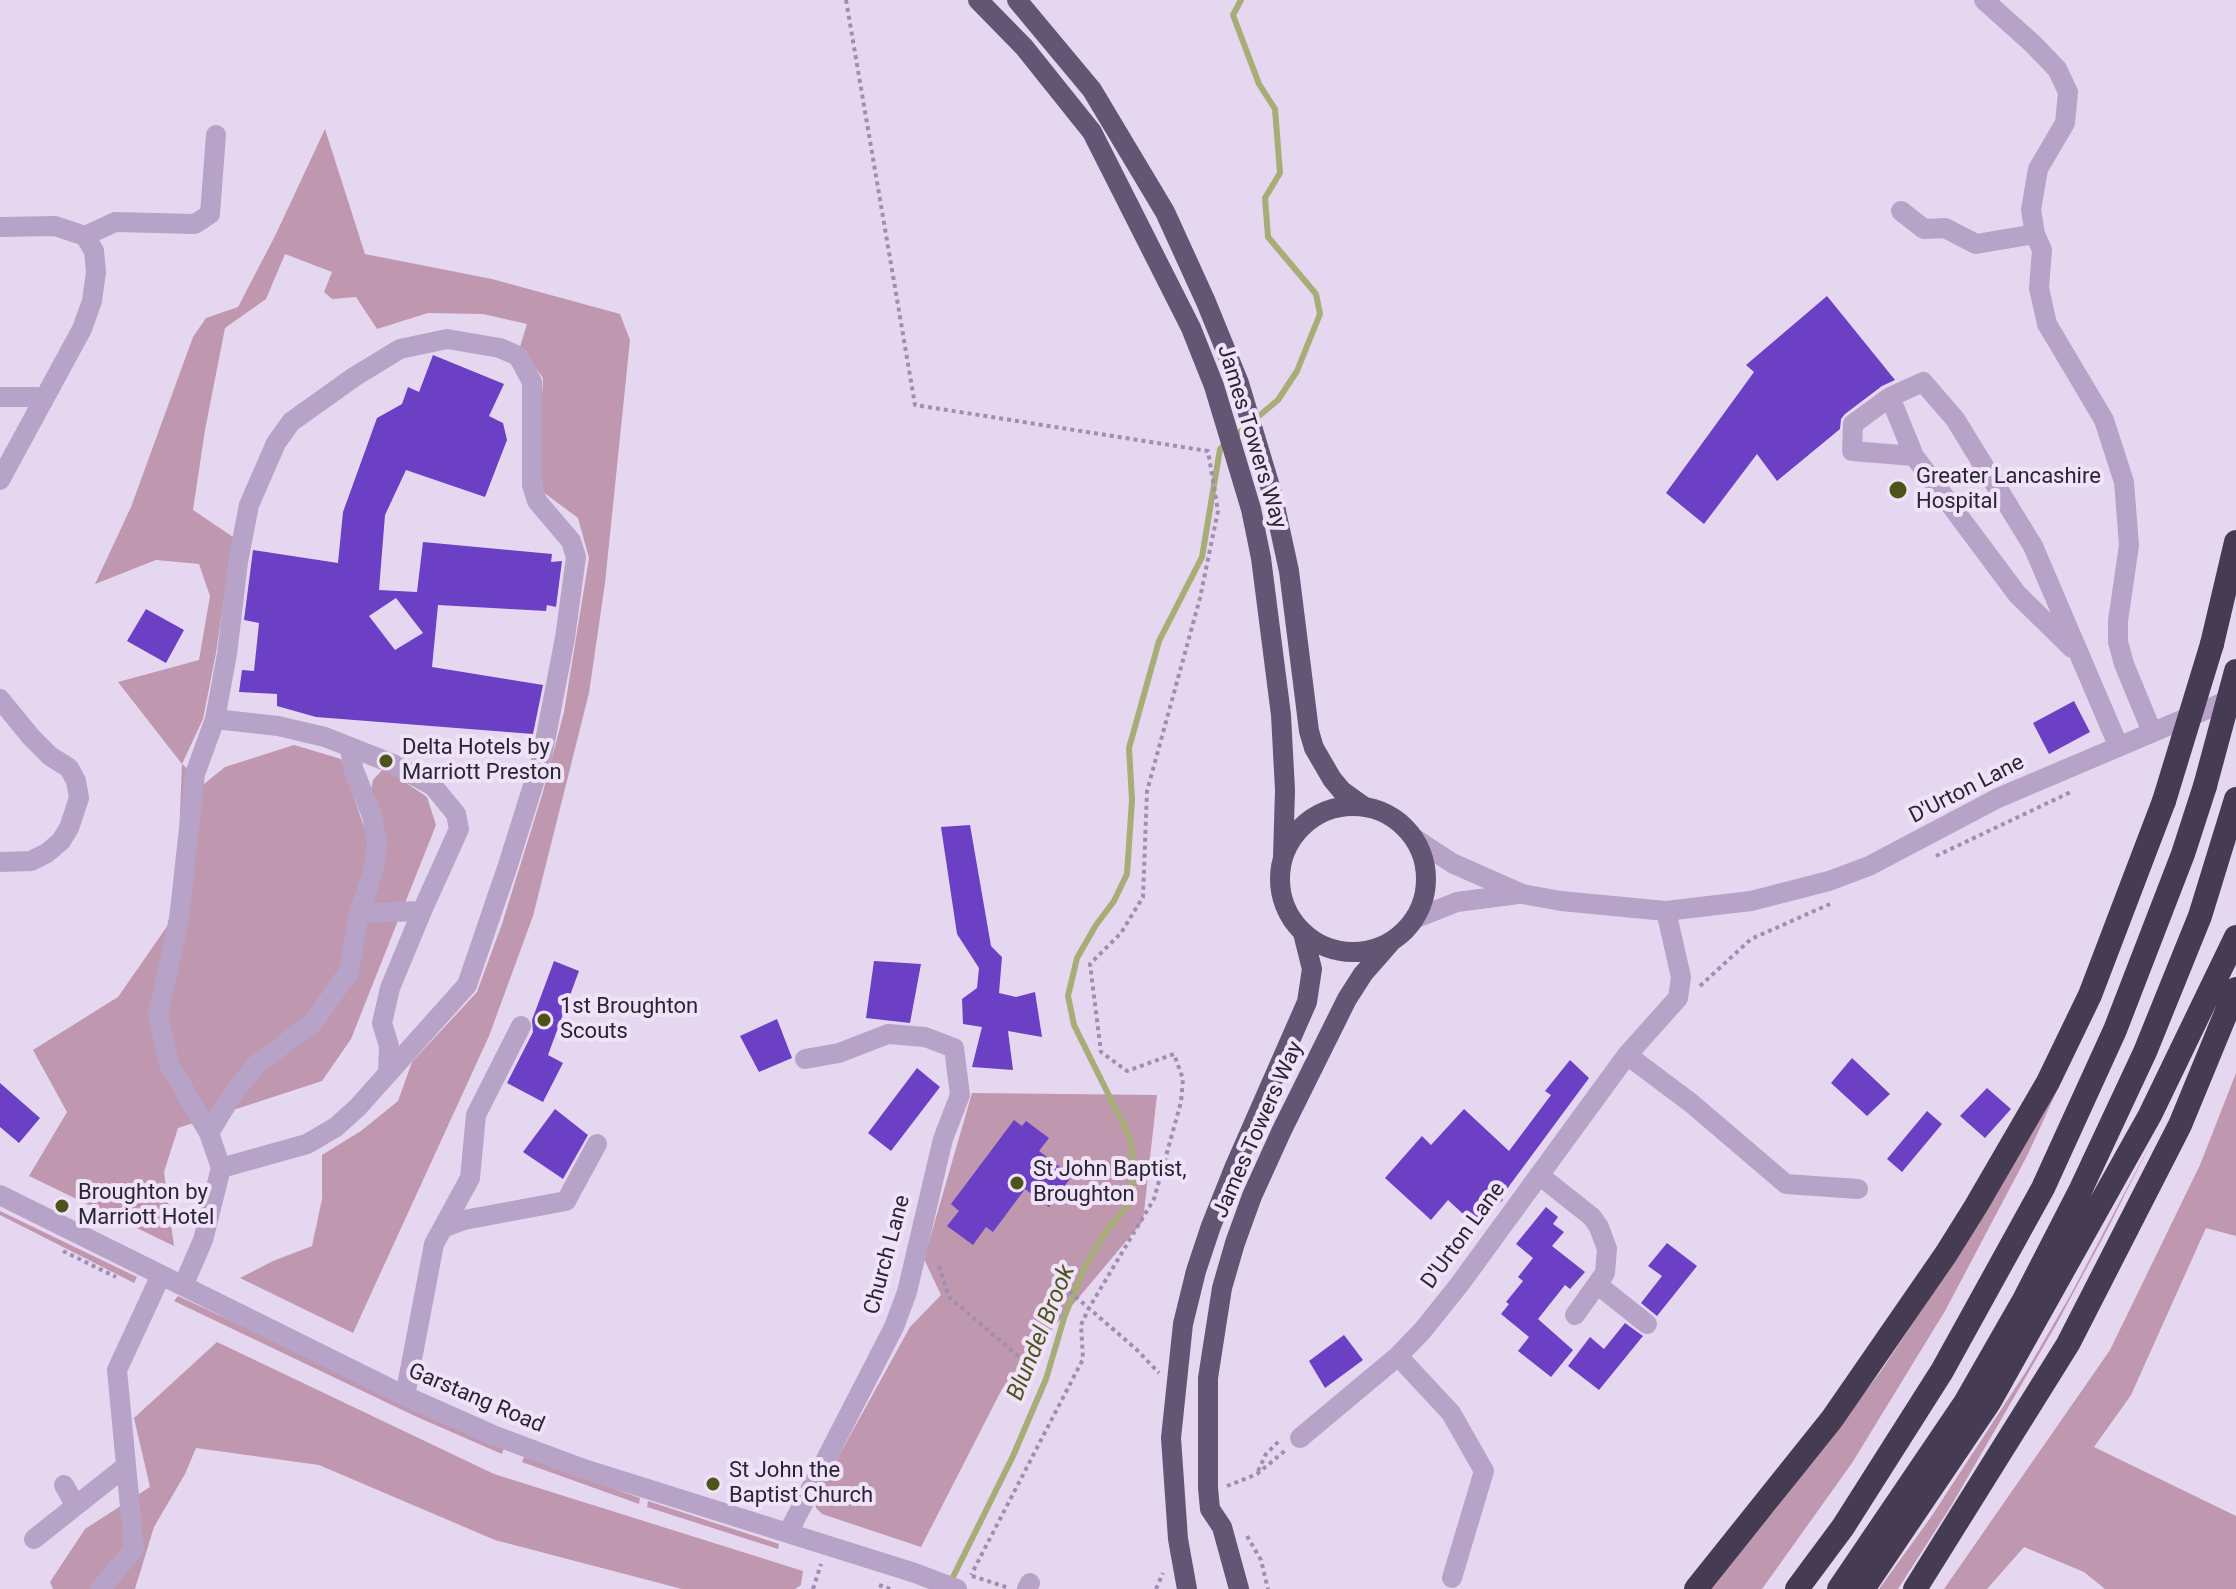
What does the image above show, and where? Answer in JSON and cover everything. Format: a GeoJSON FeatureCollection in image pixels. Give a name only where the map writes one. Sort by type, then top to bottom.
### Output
{"type":"FeatureCollection","features":[{"type":"Feature","properties":{"kind":"highway"},"geometry":{"type":"LineString","coordinates":[[1696,1589],[1832,1419],[1946,1254],[2048,1082],[2090,995],[2164,801],[2212,644],[2236,542]]}},
{"type":"Feature","properties":{"kind":"highway"},"geometry":{"type":"LineString","coordinates":[[1797,1589],[1843,1527],[1942,1371],[2043,1188],[2115,1030],[2183,854],[2236,671]]}},
{"type":"Feature","properties":{"kind":"highway"},"geometry":{"type":"LineString","coordinates":[[1839,1589],[1965,1403],[2024,1300],[2080,1191],[2145,1052],[2200,916],[2236,799]]}},
{"type":"Feature","properties":{"kind":"highway"},"geometry":{"type":"LineString","coordinates":[[1863,1589],[1990,1401],[2150,1115],[2236,937]]}},
{"type":"Feature","properties":{"kind":"highway"},"geometry":{"type":"LineString","coordinates":[[1915,1589],[2068,1344],[2180,1125],[2236,989]]}},
{"type":"Feature","properties":{"kind":"main road","name":"James Towers Way"},"geometry":{"type":"LineString","coordinates":[[978,0],[1024,47],[1092,132],[1191,328],[1227,428],[1251,509],[1261,558],[1281,715],[1285,790],[1283,858]]}},
{"type":"Feature","properties":{"kind":"main road","name":"James Towers Way"},"geometry":{"type":"LineString","coordinates":[[1017,0],[1092,90],[1165,212],[1206,302],[1239,383],[1267,471],[1289,571],[1314,748],[1342,791],[1363,806]]}},
{"type":"Feature","properties":{"kind":"main road"},"geometry":{"type":"LineString","coordinates":[[1363,806],[1392,817],[1414,838],[1423,857],[1426,878],[1423,900],[1414,919],[1391,942],[1369,951],[1345,952],[1323,946],[1303,933],[1289,914],[1280,891],[1283,858],[1291,839],[1314,818],[1342,807],[1363,806]]}},
{"type":"Feature","properties":{"kind":"main road","name":"James Towers Way"},"geometry":{"type":"LineString","coordinates":[[1183,1586],[1172,1481],[1171,1438],[1183,1324],[1196,1271],[1216,1214],[1307,1002],[1312,969],[1303,933]]}},
{"type":"Feature","properties":{"kind":"main road","name":"James Towers Way"},"geometry":{"type":"LineString","coordinates":[[1239,1589],[1222,1527],[1210,1509],[1208,1488],[1208,1378],[1222,1288],[1252,1196],[1289,1117],[1347,999],[1363,974],[1391,942]]}},
{"type":"Feature","properties":{"kind":"street"},"geometry":{"type":"LineString","coordinates":[[1984,0],[2057,69],[2068,92],[2065,123],[2038,169],[2031,210],[2035,234],[2042,250],[2039,288],[2047,324],[2104,420],[2124,482],[2129,545],[2118,642],[2152,732]]}},
{"type":"Feature","properties":{"kind":"street"},"geometry":{"type":"LineString","coordinates":[[85,236],[115,222],[195,224],[210,214],[216,135]]}},
{"type":"Feature","properties":{"kind":"street"},"geometry":{"type":"LineString","coordinates":[[1901,211],[1924,229],[1945,228],[1976,244],[2035,234]]}},
{"type":"Feature","properties":{"kind":"street"},"geometry":{"type":"LineString","coordinates":[[0,227],[55,226],[85,236],[94,251],[96,272],[92,301],[82,329],[0,480]]}},
{"type":"Feature","properties":{"kind":"street"},"geometry":{"type":"LineString","coordinates":[[183,1286],[203,1240],[221,1168],[209,1133],[169,1064],[158,1015],[179,919],[195,774],[215,719],[249,505],[276,443],[291,422],[354,377],[400,349],[447,339],[500,348],[518,356],[532,382],[534,493],[537,501],[571,541],[576,557],[556,690],[542,757],[467,985],[336,1127],[276,1154],[221,1168]]}},
{"type":"Feature","properties":{"kind":"street"},"geometry":{"type":"LineString","coordinates":[[1914,456],[1852,451],[1853,424],[1890,397],[1923,382],[1955,419],[2033,546],[2118,745]]}},
{"type":"Feature","properties":{"kind":"street"},"geometry":{"type":"LineString","coordinates":[[0,397],[45,397]]}},
{"type":"Feature","properties":{"kind":"street"},"geometry":{"type":"LineString","coordinates":[[1890,397],[1914,456],[2017,594],[2081,657]]}},
{"type":"Feature","properties":{"kind":"street","name":"D'Urton Lane"},"geometry":{"type":"LineString","coordinates":[[1414,838],[1452,863],[1522,894],[1592,906],[1666,911],[1751,901],[1854,872],[1998,798],[2236,697]]}},
{"type":"Feature","properties":{"kind":"street"},"geometry":{"type":"LineString","coordinates":[[0,699],[50,756],[69,768],[76,781],[79,798],[69,828],[61,841],[47,853],[31,861],[0,862]]}},
{"type":"Feature","properties":{"kind":"street"},"geometry":{"type":"LineString","coordinates":[[215,719],[278,726],[325,737],[393,764],[433,786],[456,814],[459,829],[390,988],[382,1023],[389,1046],[388,1072]]}},
{"type":"Feature","properties":{"kind":"street"},"geometry":{"type":"LineString","coordinates":[[209,1133],[234,1092],[257,1064],[314,1022],[349,971],[359,913],[373,872],[377,842],[372,816],[353,768],[350,748]]}},
{"type":"Feature","properties":{"kind":"street","name":"D'Urton Lane"},"geometry":{"type":"LineString","coordinates":[[1414,919],[1457,902],[1522,894]]}},
{"type":"Feature","properties":{"kind":"street"},"geometry":{"type":"LineString","coordinates":[[359,913],[422,911]]}},
{"type":"Feature","properties":{"kind":"street"},"geometry":{"type":"LineString","coordinates":[[1666,911],[1681,977],[1678,998]]}},
{"type":"Feature","properties":{"kind":"street","name":"D'Urton Lane"},"geometry":{"type":"LineString","coordinates":[[1300,1438],[1398,1356],[1459,1285],[1627,1055],[1678,998]]}},
{"type":"Feature","properties":{"kind":"street"},"geometry":{"type":"LineString","coordinates":[[405,1396],[434,1244],[470,1178],[476,1115],[521,1026]]}},
{"type":"Feature","properties":{"kind":"street","name":"Church Lane"},"geometry":{"type":"LineString","coordinates":[[788,1533],[894,1327],[907,1292],[943,1139],[960,1095],[954,1048],[925,1037],[888,1034],[839,1053],[805,1059]]}},
{"type":"Feature","properties":{"kind":"street"},"geometry":{"type":"LineString","coordinates":[[1627,1055],[1691,1103],[1786,1184],[1858,1189]]}},
{"type":"Feature","properties":{"kind":"street"},"geometry":{"type":"LineString","coordinates":[[443,1228],[464,1220],[566,1201],[597,1144]]}},
{"type":"Feature","properties":{"kind":"street"},"geometry":{"type":"LineString","coordinates":[[1539,1175],[1582,1208],[1599,1227],[1607,1249],[1605,1273],[1575,1315]]}},
{"type":"Feature","properties":{"kind":"street","name":"Garstang Road"},"geometry":{"type":"LineString","coordinates":[[0,1195],[405,1396],[493,1435],[584,1469],[935,1581],[966,1580]]}},
{"type":"Feature","properties":{"kind":"street"},"geometry":{"type":"LineString","coordinates":[[100,1589],[134,1549],[117,1370],[161,1275]]}},
{"type":"Feature","properties":{"kind":"street"},"geometry":{"type":"LineString","coordinates":[[1598,1285],[1647,1324]]}},
{"type":"Feature","properties":{"kind":"street"},"geometry":{"type":"LineString","coordinates":[[1398,1356],[1451,1413],[1484,1471],[1452,1578]]}},
{"type":"Feature","properties":{"kind":"street"},"geometry":{"type":"LineString","coordinates":[[34,1539],[126,1466]]}},
{"type":"Feature","properties":{"kind":"street"},"geometry":{"type":"LineString","coordinates":[[64,1485],[75,1505]]}},
{"type":"Feature","properties":{"kind":"path"},"geometry":{"type":"LineString","coordinates":[[846,0],[915,405],[1208,451],[1218,511],[1200,598],[1147,791],[1143,897],[1121,933],[1090,964],[1101,1052],[1127,1071],[1174,1054],[1183,1079],[1181,1102],[1154,1199],[1086,1306],[1081,1325],[1083,1359],[966,1580],[1022,1587]]}},
{"type":"Feature","properties":{"kind":"path"},"geometry":{"type":"LineString","coordinates":[[1929,859],[2073,790]]}},
{"type":"Feature","properties":{"kind":"path"},"geometry":{"type":"LineString","coordinates":[[1678,998],[1693,993],[1751,939],[1833,902]]}},
{"type":"Feature","properties":{"kind":"path"},"geometry":{"type":"LineString","coordinates":[[939,1266],[949,1297],[1030,1366],[1048,1326],[1069,1291],[1136,1349],[1134,1355]]}},
{"type":"Feature","properties":{"kind":"path"},"geometry":{"type":"LineString","coordinates":[[1227,1486],[1257,1474],[1300,1438]]}},
{"type":"Feature","properties":{"kind":"path"},"geometry":{"type":"LineString","coordinates":[[813,1589],[817,1582]]}},
{"type":"Feature","properties":{"kind":"shaded area"},"geometry":{"type":"Polygon","coordinates":[[[325,129],[365,254],[492,279],[620,314],[630,340],[605,583],[589,693],[533,916],[489,1036],[353,1333],[240,1278],[312,1246],[322,1199],[322,1155],[361,1131],[398,1101],[412,1062],[477,992],[502,924],[543,792],[564,712],[589,558],[578,518],[543,492],[539,447],[543,378],[520,347],[527,324],[483,314],[428,313],[377,329],[356,297],[332,299],[324,292],[332,272],[285,254],[266,299],[225,328],[193,510],[233,537],[203,719],[182,764],[118,682],[199,660],[210,596],[199,564],[156,560],[95,584],[131,507],[193,337],[206,318],[238,307],[325,129]]]}},
{"type":"Feature","properties":{"kind":"shaded area"},"geometry":{"type":"Polygon","coordinates":[[[294,745],[341,759],[364,827],[373,780],[384,768],[427,797],[436,825],[351,1039],[322,1081],[178,1128],[164,1172],[174,1246],[29,1176],[67,1112],[33,1050],[118,997],[168,925],[178,862],[182,764],[204,784],[225,767],[294,745]]]}},
{"type":"Feature","properties":{"kind":"shaded area"},"geometry":{"type":"Polygon","coordinates":[[[2065,1073],[2028,1154],[1945,1311],[1852,1463],[1762,1589],[1709,1589],[1775,1510],[1881,1371],[1978,1225],[2065,1073]]]}},
{"type":"Feature","properties":{"kind":"shaded area"},"geometry":{"type":"Polygon","coordinates":[[[2236,1073],[2236,1236],[2206,1228],[2131,1395],[2094,1447],[2236,1516],[2236,1589],[2105,1589],[2084,1572],[2024,1547],[1987,1589],[1944,1589],[2110,1350],[2200,1165],[2236,1073]]]}},
{"type":"Feature","properties":{"kind":"shaded area"},"geometry":{"type":"Polygon","coordinates":[[[972,1093],[1157,1095],[1143,1221],[1002,1389],[921,1547],[822,1514],[816,1508],[815,1499],[910,1327],[941,1295],[924,1259],[972,1093]]]}},
{"type":"Feature","properties":{"kind":"shaded area"},"geometry":{"type":"Polygon","coordinates":[[[2153,1139],[2056,1325],[1951,1506],[1898,1589],[1879,1589],[1931,1517],[2027,1370],[2153,1139]]]}},
{"type":"Feature","properties":{"kind":"shaded area"},"geometry":{"type":"Polygon","coordinates":[[[0,1211],[137,1277],[134,1283],[0,1215],[0,1211]]]}},
{"type":"Feature","properties":{"kind":"shaded area"},"geometry":{"type":"Polygon","coordinates":[[[178,1296],[504,1448],[502,1454],[417,1417],[174,1301],[178,1296]]]}},
{"type":"Feature","properties":{"kind":"shaded area"},"geometry":{"type":"Polygon","coordinates":[[[217,1342],[494,1474],[803,1571],[801,1585],[795,1589],[682,1589],[495,1540],[319,1465],[196,1448],[185,1474],[154,1527],[135,1589],[53,1589],[50,1582],[85,1529],[150,1487],[134,1418],[217,1342]]]}},
{"type":"Feature","properties":{"kind":"shaded area"},"geometry":{"type":"Polygon","coordinates":[[[524,1457],[640,1498],[639,1504],[522,1462],[524,1457]]]}},
{"type":"Feature","properties":{"kind":"shaded area"},"geometry":{"type":"Polygon","coordinates":[[[648,1501],[779,1544],[778,1549],[647,1507],[648,1501]]]}},
{"type":"Feature","properties":{"kind":"building"},"geometry":{"type":"Polygon","coordinates":[[[1827,296],[1895,380],[1845,414],[1840,429],[1777,481],[1757,454],[1704,524],[1666,493],[1754,372],[1746,365],[1827,296]]]}},
{"type":"Feature","properties":{"kind":"building"},"geometry":{"type":"Polygon","coordinates":[[[433,355],[504,384],[489,416],[503,423],[507,440],[485,497],[406,470],[385,515],[379,590],[417,592],[423,542],[552,554],[551,562],[562,561],[556,607],[547,605],[546,611],[438,605],[432,667],[543,685],[533,734],[316,717],[277,706],[277,694],[239,692],[242,670],[254,671],[259,623],[244,620],[253,550],[338,563],[343,512],[377,418],[402,404],[408,387],[419,392],[433,355]],[[396,598],[369,616],[395,650],[423,633],[396,598]]]}},
{"type":"Feature","properties":{"kind":"building"},"geometry":{"type":"Polygon","coordinates":[[[146,609],[184,630],[166,663],[127,641],[146,609]]]}},
{"type":"Feature","properties":{"kind":"building"},"geometry":{"type":"Polygon","coordinates":[[[2074,701],[2090,732],[2049,754],[2033,723],[2074,701]]]}},
{"type":"Feature","properties":{"kind":"building"},"geometry":{"type":"Polygon","coordinates":[[[970,825],[991,946],[1002,957],[999,993],[1016,997],[1035,992],[1042,1037],[1008,1031],[1013,1070],[972,1067],[982,1027],[963,1024],[962,999],[977,988],[979,968],[957,934],[941,827],[970,825]]]}},
{"type":"Feature","properties":{"kind":"building"},"geometry":{"type":"Polygon","coordinates":[[[554,961],[579,971],[548,1055],[563,1063],[543,1102],[507,1083],[533,1032],[532,1020],[554,961]]]}},
{"type":"Feature","properties":{"kind":"building"},"geometry":{"type":"Polygon","coordinates":[[[874,961],[921,964],[910,1023],[866,1018],[874,961]]]}},
{"type":"Feature","properties":{"kind":"building"},"geometry":{"type":"Polygon","coordinates":[[[777,1019],[792,1058],[759,1072],[740,1036],[777,1019]]]}},
{"type":"Feature","properties":{"kind":"building"},"geometry":{"type":"Polygon","coordinates":[[[1852,1058],[1890,1094],[1867,1116],[1831,1083],[1852,1058]]]}},
{"type":"Feature","properties":{"kind":"building"},"geometry":{"type":"Polygon","coordinates":[[[1570,1060],[1589,1078],[1501,1197],[1503,1200],[1475,1225],[1448,1200],[1431,1220],[1385,1178],[1422,1136],[1431,1145],[1464,1109],[1509,1151],[1551,1095],[1545,1091],[1570,1060]]]}},
{"type":"Feature","properties":{"kind":"building"},"geometry":{"type":"Polygon","coordinates":[[[917,1068],[940,1087],[891,1151],[868,1133],[917,1068]]]}},
{"type":"Feature","properties":{"kind":"building"},"geometry":{"type":"Polygon","coordinates":[[[0,1083],[40,1118],[19,1143],[0,1127],[0,1083]]]}},
{"type":"Feature","properties":{"kind":"building"},"geometry":{"type":"Polygon","coordinates":[[[1987,1088],[2011,1109],[1985,1138],[1960,1116],[1987,1088]]]}},
{"type":"Feature","properties":{"kind":"building"},"geometry":{"type":"Polygon","coordinates":[[[555,1109],[588,1135],[563,1179],[523,1152],[555,1109]]]}},
{"type":"Feature","properties":{"kind":"building"},"geometry":{"type":"Polygon","coordinates":[[[1927,1111],[1942,1124],[1902,1172],[1887,1159],[1927,1111]]]}},
{"type":"Feature","properties":{"kind":"building","name":"St John Baptist, Broughton"},"geometry":{"type":"Polygon","coordinates":[[[1014,1120],[1022,1126],[1026,1121],[1049,1138],[1039,1151],[1072,1176],[1049,1207],[1025,1189],[993,1232],[986,1227],[973,1245],[947,1226],[959,1211],[951,1204],[1014,1120]]]}},
{"type":"Feature","properties":{"kind":"building"},"geometry":{"type":"Polygon","coordinates":[[[1546,1207],[1558,1217],[1553,1224],[1564,1232],[1552,1246],[1585,1272],[1570,1289],[1565,1285],[1538,1319],[1573,1350],[1551,1377],[1518,1351],[1529,1337],[1501,1314],[1509,1304],[1506,1302],[1523,1281],[1518,1277],[1533,1258],[1516,1244],[1546,1207]]]}},
{"type":"Feature","properties":{"kind":"building"},"geometry":{"type":"Polygon","coordinates":[[[1667,1243],[1697,1266],[1657,1316],[1641,1303],[1662,1276],[1648,1266],[1667,1243]]]}},
{"type":"Feature","properties":{"kind":"building"},"geometry":{"type":"Polygon","coordinates":[[[1625,1323],[1643,1336],[1599,1390],[1568,1366],[1590,1337],[1604,1349],[1625,1323]]]}},
{"type":"Feature","properties":{"kind":"building"},"geometry":{"type":"Polygon","coordinates":[[[1344,1335],[1363,1360],[1325,1388],[1309,1361],[1344,1335]]]}},
{"type":"Feature","properties":{"kind":"waterway"},"geometry":{"type":"LineString","coordinates":[[1235,436],[1278,400],[1297,371],[1320,314],[1316,294],[1268,237],[1265,198],[1280,173],[1275,109],[1259,84],[1233,15],[1241,0]]}},
{"type":"Feature","properties":{"kind":"waterway","name":"Blundel Brook"},"geometry":{"type":"LineString","coordinates":[[951,1581],[1013,1456],[1046,1379],[1065,1315],[1083,1271],[1104,1234],[1129,1204],[1134,1171],[1130,1138],[1074,1025],[1068,996],[1077,958],[1114,901],[1127,874],[1132,800],[1129,748],[1159,641],[1202,557],[1220,449],[1226,443]]}},
{"type":"Feature","properties":{"kind":"place","name":"Greater Lancashire Hospital"},"geometry":{"type":"Point","coordinates":[1898,490]}},
{"type":"Feature","properties":{"kind":"place","name":"Delta Hotels by Marriott Preston"},"geometry":{"type":"Point","coordinates":[386,761]}},
{"type":"Feature","properties":{"kind":"place","name":"1st Broughton Scouts"},"geometry":{"type":"Point","coordinates":[544,1020]}},
{"type":"Feature","properties":{"kind":"place","name":"St John Baptist, Broughton"},"geometry":{"type":"Point","coordinates":[1017,1183]}},
{"type":"Feature","properties":{"kind":"place","name":"Broughton by Marriott Hotel"},"geometry":{"type":"Point","coordinates":[62,1206]}},
{"type":"Feature","properties":{"kind":"place","name":"St John the Baptist Church"},"geometry":{"type":"Point","coordinates":[713,1484]}}]}
